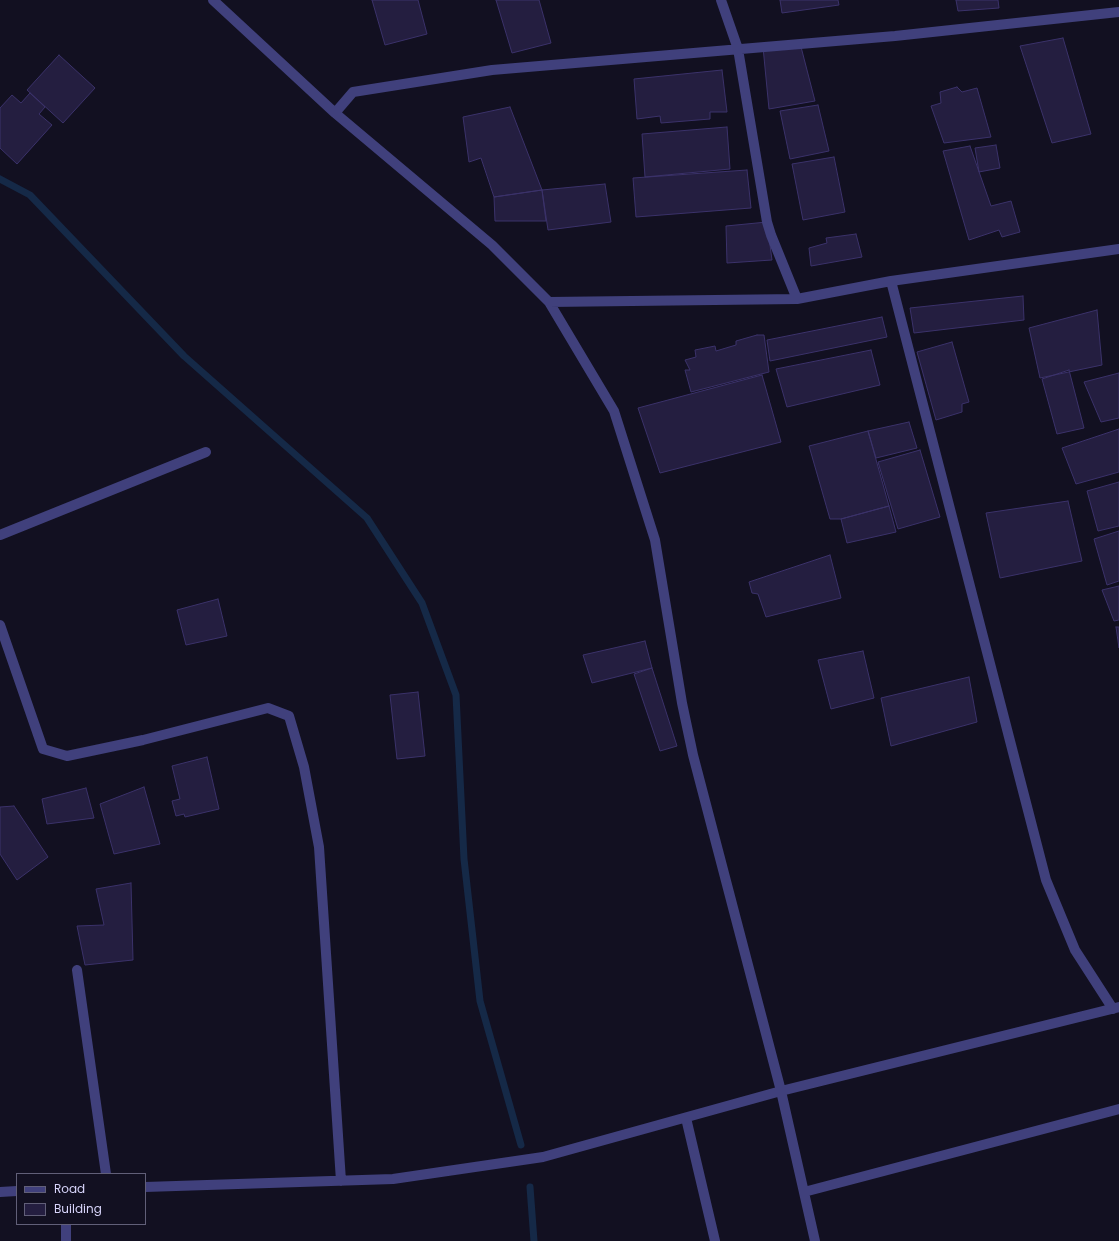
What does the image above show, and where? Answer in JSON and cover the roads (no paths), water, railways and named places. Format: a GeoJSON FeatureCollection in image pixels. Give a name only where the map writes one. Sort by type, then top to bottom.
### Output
{"type":"FeatureCollection","features":[{"type":"Feature","properties":{"kind":"street"},"geometry":{"type":"LineString","coordinates":[[213,0],[336,113],[492,245],[549,302],[614,411],[655,540],[682,703],[693,755],[781,1091],[815,1241]]}},
{"type":"Feature","properties":{"kind":"street"},"geometry":{"type":"LineString","coordinates":[[722,0],[738,49],[767,222],[797,299]]}},
{"type":"Feature","properties":{"kind":"street"},"geometry":{"type":"LineString","coordinates":[[336,113],[353,92],[484,71],[895,36],[1119,12]]}},
{"type":"Feature","properties":{"kind":"street"},"geometry":{"type":"LineString","coordinates":[[549,302],[797,299],[891,281],[1119,248]]}},
{"type":"Feature","properties":{"kind":"street"},"geometry":{"type":"LineString","coordinates":[[146,1187],[392,1179],[544,1157],[781,1091],[1116,1008],[1075,950],[1046,880],[891,281]]}},
{"type":"Feature","properties":{"kind":"street"},"geometry":{"type":"LineString","coordinates":[[0,535],[206,452]]}},
{"type":"Feature","properties":{"kind":"street"},"geometry":{"type":"LineString","coordinates":[[0,625],[43,749],[67,756],[143,740],[268,708],[289,716],[304,767],[319,848],[341,1181]]}},
{"type":"Feature","properties":{"kind":"street"},"geometry":{"type":"LineString","coordinates":[[77,970],[106,1173]]}},
{"type":"Feature","properties":{"kind":"street"},"geometry":{"type":"LineString","coordinates":[[804,1192],[1119,1109]]}},
{"type":"Feature","properties":{"kind":"street"},"geometry":{"type":"LineString","coordinates":[[686,1118],[715,1241]]}},
{"type":"Feature","properties":{"kind":"street"},"geometry":{"type":"LineString","coordinates":[[0,1192],[16,1191]]}},
{"type":"Feature","properties":{"kind":"street"},"geometry":{"type":"LineString","coordinates":[[66,1225],[66,1241]]}},
{"type":"Feature","properties":{"kind":"waterway"},"geometry":{"type":"LineString","coordinates":[[0,179],[30,195],[184,356],[367,518],[422,603],[456,695],[464,859],[480,1001],[521,1145]]}},
{"type":"Feature","properties":{"kind":"waterway"},"geometry":{"type":"LineString","coordinates":[[530,1187],[534,1241]]}}]}
